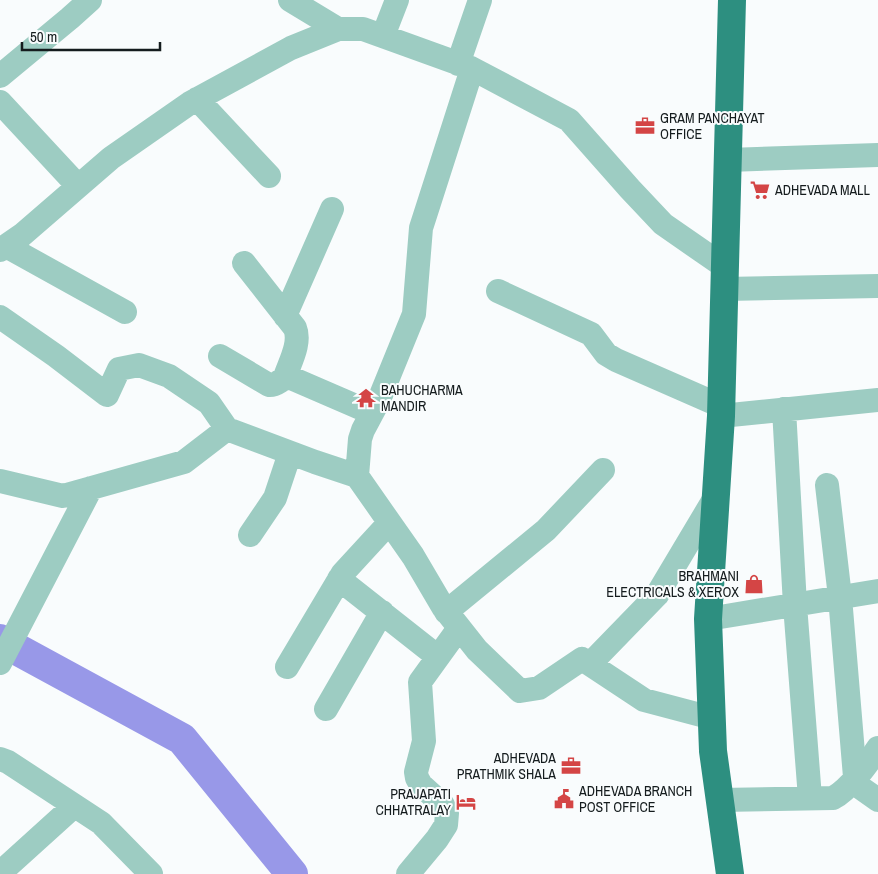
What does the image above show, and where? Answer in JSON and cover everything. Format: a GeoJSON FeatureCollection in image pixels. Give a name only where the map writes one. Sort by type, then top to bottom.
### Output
{"type":"FeatureCollection","features":[{"type":"Feature","properties":{"kind":"highway"},"geometry":{"type":"LineString","coordinates":[[730,874],[713,751],[708,619],[721,411],[732,0]]}},
{"type":"Feature","properties":{"kind":"street"},"geometry":{"type":"LineString","coordinates":[[0,76],[90,0]]}},
{"type":"Feature","properties":{"kind":"street"},"geometry":{"type":"LineString","coordinates":[[290,0],[338,29]]}},
{"type":"Feature","properties":{"kind":"street"},"geometry":{"type":"LineString","coordinates":[[383,36],[397,0]]}},
{"type":"Feature","properties":{"kind":"street"},"geometry":{"type":"LineString","coordinates":[[357,476],[360,439],[379,400],[414,314],[421,228],[465,66],[480,0]]}},
{"type":"Feature","properties":{"kind":"street"},"geometry":{"type":"LineString","coordinates":[[126,312],[3,248],[22,235],[111,158],[198,99],[291,48],[338,29],[363,29],[465,66],[569,120],[664,224],[725,278],[878,286]]}},
{"type":"Feature","properties":{"kind":"street"},"geometry":{"type":"LineString","coordinates":[[198,99],[269,176]]}},
{"type":"Feature","properties":{"kind":"street"},"geometry":{"type":"LineString","coordinates":[[0,102],[78,186]]}},
{"type":"Feature","properties":{"kind":"street"},"geometry":{"type":"LineString","coordinates":[[728,160],[878,155]]}},
{"type":"Feature","properties":{"kind":"street"},"geometry":{"type":"LineString","coordinates":[[285,316],[332,209]]}},
{"type":"Feature","properties":{"kind":"street"},"geometry":{"type":"LineString","coordinates":[[220,356],[269,385],[275,384],[285,377],[297,340],[295,328],[244,263]]}},
{"type":"Feature","properties":{"kind":"street"},"geometry":{"type":"LineString","coordinates":[[498,291],[591,334],[606,354],[616,360],[721,411],[784,410],[878,400]]}},
{"type":"Feature","properties":{"kind":"street"},"geometry":{"type":"LineString","coordinates":[[0,317],[107,395],[119,369],[139,365],[169,376],[210,403],[227,429],[357,476],[413,556],[453,620],[477,650],[520,691],[540,688],[582,659],[644,700],[712,718]]}},
{"type":"Feature","properties":{"kind":"street"},"geometry":{"type":"LineString","coordinates":[[285,377],[372,413]]}},
{"type":"Feature","properties":{"kind":"street"},"geometry":{"type":"LineString","coordinates":[[784,410],[795,605],[810,798]]}},
{"type":"Feature","properties":{"kind":"street"},"geometry":{"type":"LineString","coordinates":[[0,480],[62,496],[184,462],[227,429]]}},
{"type":"Feature","properties":{"kind":"street"},"geometry":{"type":"LineString","coordinates":[[250,535],[275,498],[290,453]]}},
{"type":"Feature","properties":{"kind":"street"},"geometry":{"type":"LineString","coordinates":[[408,874],[446,825],[447,813],[443,805],[421,785],[417,778],[416,772],[424,741],[419,690],[420,682],[438,657],[453,620],[546,530],[603,470]]}},
{"type":"Feature","properties":{"kind":"street"},"geometry":{"type":"LineString","coordinates":[[827,485],[840,597],[855,777],[861,788],[878,800]]}},
{"type":"Feature","properties":{"kind":"street"},"geometry":{"type":"LineString","coordinates":[[0,663],[91,488]]}},
{"type":"Feature","properties":{"kind":"street"},"geometry":{"type":"LineString","coordinates":[[590,664],[657,595],[716,496]]}},
{"type":"Feature","properties":{"kind":"street"},"geometry":{"type":"LineString","coordinates":[[287,667],[339,579],[389,523]]}},
{"type":"Feature","properties":{"kind":"street"},"geometry":{"type":"LineString","coordinates":[[339,579],[438,657]]}},
{"type":"Feature","properties":{"kind":"street"},"geometry":{"type":"LineString","coordinates":[[708,619],[878,592]]}},
{"type":"Feature","properties":{"kind":"street"},"geometry":{"type":"LineString","coordinates":[[326,709],[382,612]]}},
{"type":"Feature","properties":{"kind":"street"},"geometry":{"type":"LineString","coordinates":[[720,800],[833,798],[838,796],[878,748]]}},
{"type":"Feature","properties":{"kind":"street"},"geometry":{"type":"LineString","coordinates":[[0,759],[8,762],[101,824],[151,874]]}},
{"type":"Feature","properties":{"kind":"street"},"geometry":{"type":"LineString","coordinates":[[0,873],[74,806]]}},
{"type":"Feature","properties":{"kind":"waterway"},"geometry":{"type":"LineString","coordinates":[[0,640],[182,739],[292,874]]}},
{"type":"Feature","properties":{"kind":"place","name":"GRAM PANCHAYAT OFFICE"},"geometry":{"type":"Point","coordinates":[645,126]}},
{"type":"Feature","properties":{"kind":"place","name":"ADHEVADA MALL"},"geometry":{"type":"Point","coordinates":[760,190]}},
{"type":"Feature","properties":{"kind":"place","name":"BAHUCHARMA MANDIR"},"geometry":{"type":"Point","coordinates":[366,398]}},
{"type":"Feature","properties":{"kind":"place","name":"BRAHMANI ELECTRICALS & XEROX"},"geometry":{"type":"Point","coordinates":[754,584]}},
{"type":"Feature","properties":{"kind":"place","name":"ADHEVADA PRATHMIK SHALA"},"geometry":{"type":"Point","coordinates":[571,766]}},
{"type":"Feature","properties":{"kind":"place","name":"ADHEVADA BRANCH POST OFFICE"},"geometry":{"type":"Point","coordinates":[564,799]}},
{"type":"Feature","properties":{"kind":"place","name":"PRAJAPATI CHHATRALAY"},"geometry":{"type":"Point","coordinates":[466,802]}}]}
